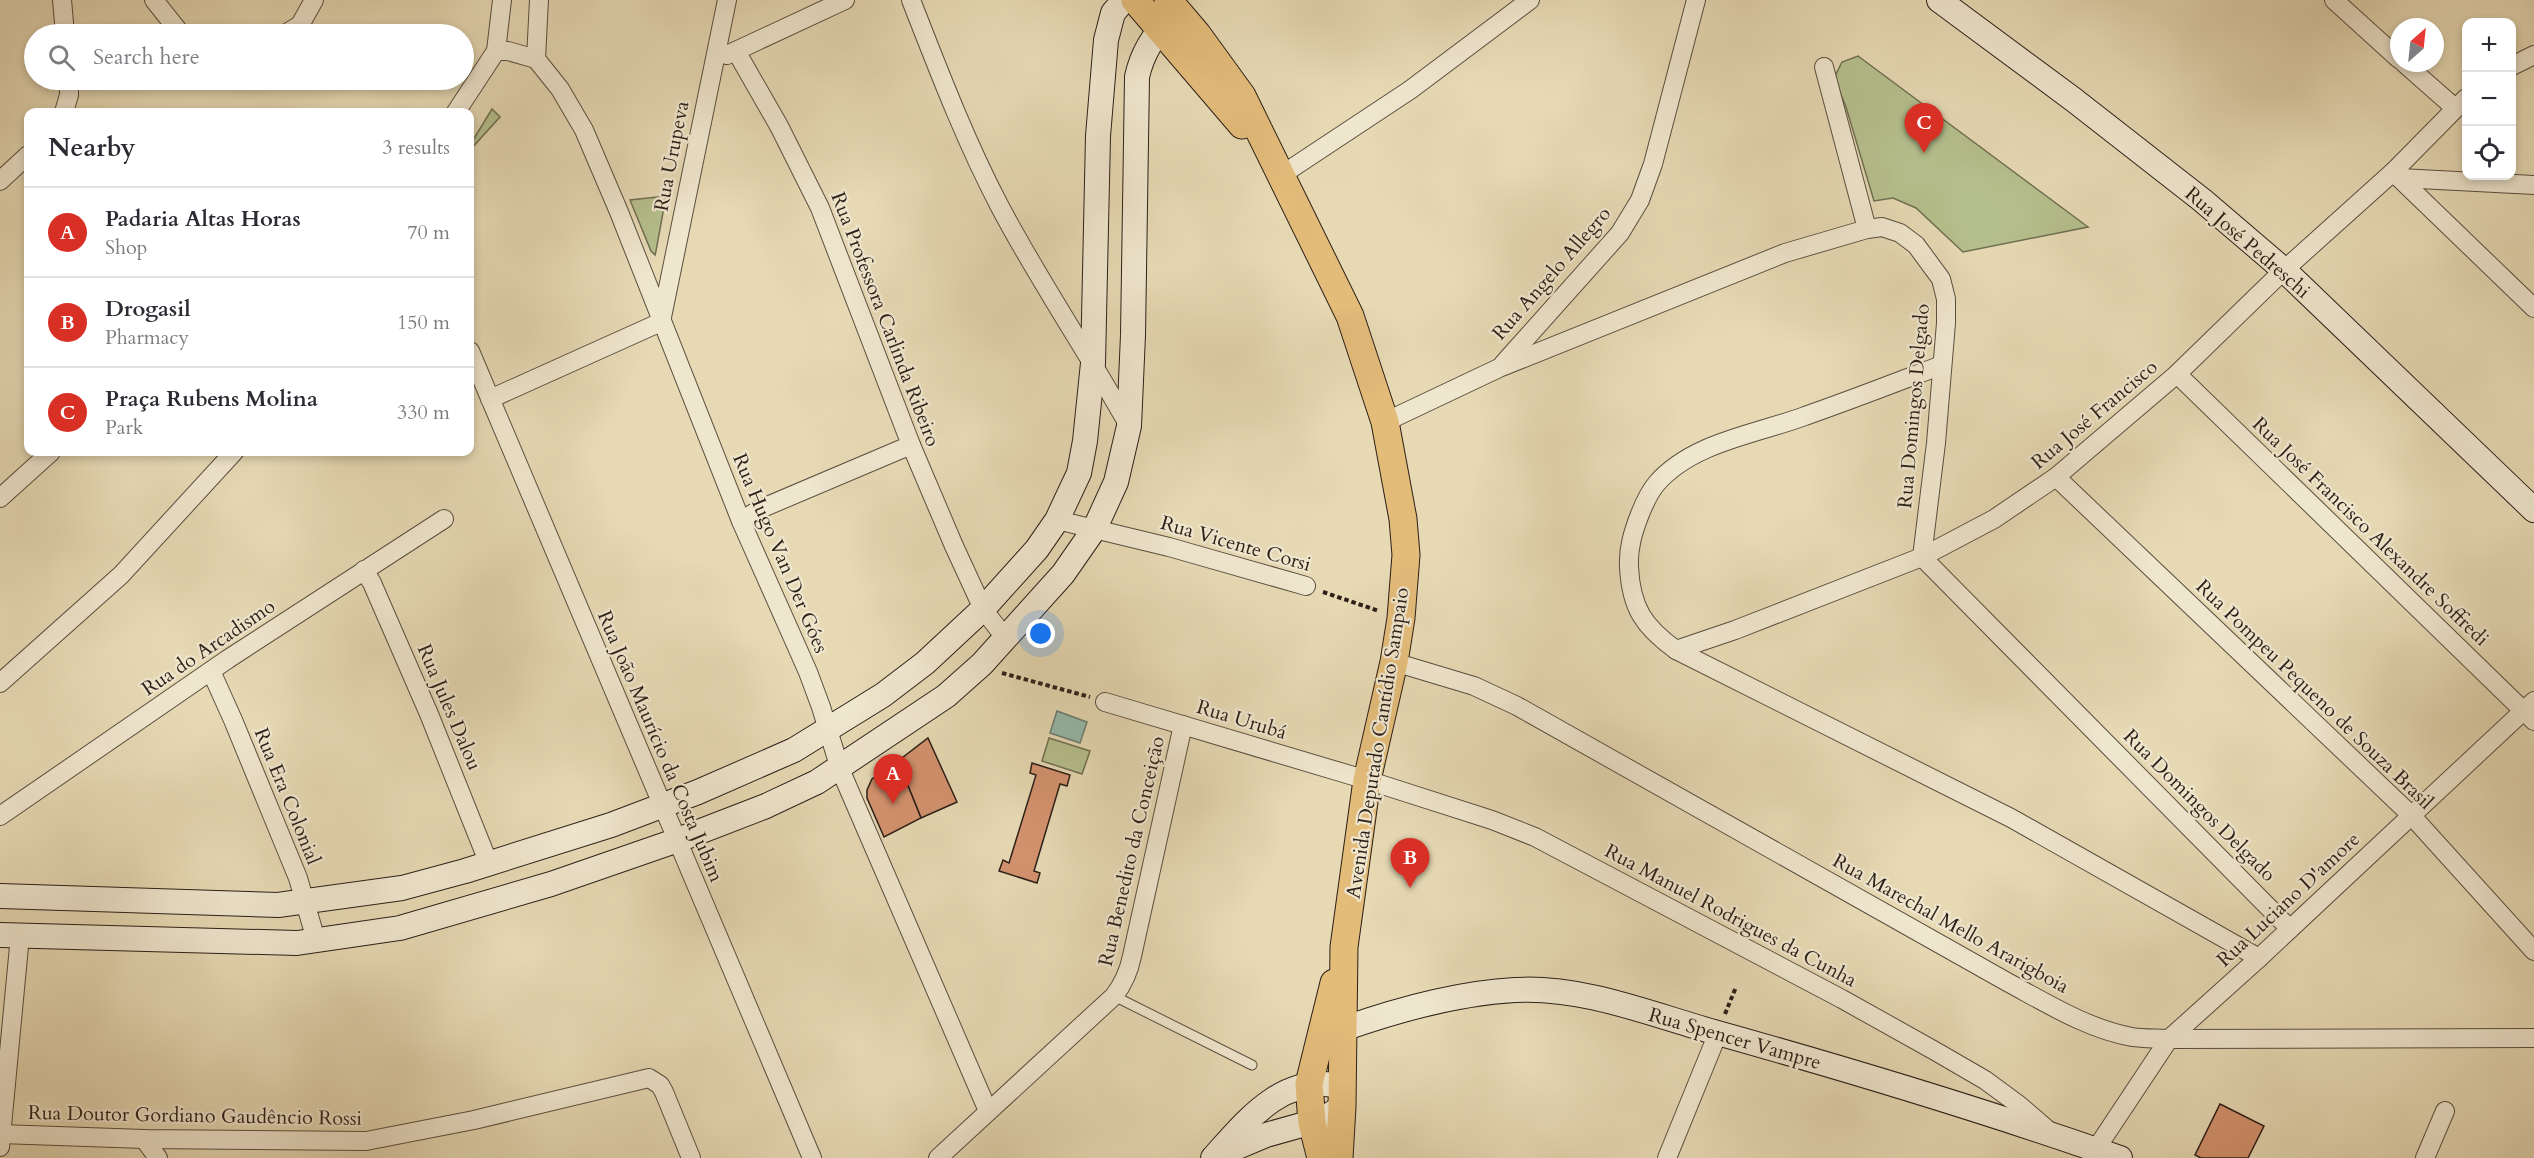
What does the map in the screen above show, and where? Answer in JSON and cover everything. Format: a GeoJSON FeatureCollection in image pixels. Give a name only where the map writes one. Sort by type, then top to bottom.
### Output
{"type":"FeatureCollection","features":[{"type":"Feature","properties":{"kind":"main road"},"geometry":{"type":"LineString","coordinates":[[0,896],[278,905],[402,888],[489,864],[612,825],[794,750],[884,695],[925,663],[983,609],[1037,549],[1057,520],[1079,473],[1085,441],[1093,363],[1098,136],[1106,39],[1103,0]]}},
{"type":"Feature","properties":{"kind":"main road"},"geometry":{"type":"LineString","coordinates":[[1106,39],[1113,13],[1124,0]]}},
{"type":"Feature","properties":{"kind":"main road","name":"Avenida Deputado Cantídio Sampaio"},"geometry":{"type":"LineString","coordinates":[[1135,0],[1172,10],[1197,34],[1242,96],[1350,316],[1385,422],[1403,519],[1406,555],[1401,618],[1394,662],[1367,780],[1344,947],[1309,1084],[1312,1123],[1321,1158]]}},
{"type":"Feature","properties":{"kind":"main road","name":"Rua José Pedreschi"},"geometry":{"type":"LineString","coordinates":[[1939,0],[2074,100],[2202,200],[2284,270],[2534,510]]}},
{"type":"Feature","properties":{"kind":"main road"},"geometry":{"type":"LineString","coordinates":[[10,936],[297,943],[400,928],[551,885],[678,840],[799,791],[840,769],[946,696],[1006,639],[1063,574],[1095,528],[1116,482],[1129,426],[1133,335],[1137,76],[1140,62],[1172,10]]}},
{"type":"Feature","properties":{"kind":"main road","name":"Avenida Deputado Cantídio Sampaio"},"geometry":{"type":"LineString","coordinates":[[1339,1158],[1344,947]]}},
{"type":"Feature","properties":{"kind":"main road","name":"Rua Spencer Vampre"},"geometry":{"type":"LineString","coordinates":[[1343,1029],[1449,1000],[1516,990],[1556,992],[1599,1000],[1811,1059],[2051,1133],[2120,1158]]}},
{"type":"Feature","properties":{"kind":"main road"},"geometry":{"type":"LineString","coordinates":[[1329,1083],[1342,1096],[1323,1119],[1266,1135],[1213,1158],[1268,1102],[1287,1090],[1309,1084],[1329,1083]]}},
{"type":"Feature","properties":{"kind":"street"},"geometry":{"type":"LineString","coordinates":[[62,0],[64,24]]}},
{"type":"Feature","properties":{"kind":"street"},"geometry":{"type":"LineString","coordinates":[[154,0],[173,24]]}},
{"type":"Feature","properties":{"kind":"street"},"geometry":{"type":"LineString","coordinates":[[301,24],[314,0]]}},
{"type":"Feature","properties":{"kind":"street"},"geometry":{"type":"LineString","coordinates":[[474,85],[496,51],[502,0]]}},
{"type":"Feature","properties":{"kind":"street"},"geometry":{"type":"LineString","coordinates":[[496,51],[508,51],[536,59],[539,0]]}},
{"type":"Feature","properties":{"kind":"street","name":"Rua Urupeva"},"geometry":{"type":"LineString","coordinates":[[661,322],[727,0]]}},
{"type":"Feature","properties":{"kind":"street"},"geometry":{"type":"LineString","coordinates":[[714,60],[845,0]]}},
{"type":"Feature","properties":{"kind":"street"},"geometry":{"type":"LineString","coordinates":[[911,0],[957,112],[999,204],[1053,301],[1093,363],[1129,426]]}},
{"type":"Feature","properties":{"kind":"street"},"geometry":{"type":"LineString","coordinates":[[1278,172],[1410,90],[1530,0]]}},
{"type":"Feature","properties":{"kind":"street","name":"Rua Angelo Allegro"},"geometry":{"type":"LineString","coordinates":[[1499,368],[1620,233],[1640,200],[1653,164],[1696,0]]}},
{"type":"Feature","properties":{"kind":"street"},"geometry":{"type":"LineString","coordinates":[[2334,0],[2390,51]]}},
{"type":"Feature","properties":{"kind":"street","name":"Rua Professora Carlinda Ribeiro"},"geometry":{"type":"LineString","coordinates":[[736,51],[779,126],[820,208],[911,445],[983,609],[1006,639]]}},
{"type":"Feature","properties":{"kind":"street"},"geometry":{"type":"LineString","coordinates":[[2516,64],[2534,55]]}},
{"type":"Feature","properties":{"kind":"street","name":"Rua Hugo Van Der Góes"},"geometry":{"type":"LineString","coordinates":[[536,59],[560,89],[584,130],[620,212],[661,322],[741,521],[821,707],[840,769],[988,1111]]}},
{"type":"Feature","properties":{"kind":"street"},"geometry":{"type":"LineString","coordinates":[[1824,67],[1867,229]]}},
{"type":"Feature","properties":{"kind":"street"},"geometry":{"type":"LineString","coordinates":[[2417,72],[2461,103]]}},
{"type":"Feature","properties":{"kind":"street"},"geometry":{"type":"LineString","coordinates":[[65,108],[69,90]]}},
{"type":"Feature","properties":{"kind":"street"},"geometry":{"type":"LineString","coordinates":[[459,108],[470,90]]}},
{"type":"Feature","properties":{"kind":"street","name":"Rua José Francisco"},"geometry":{"type":"LineString","coordinates":[[1676,650],[1922,557],[1994,519],[2056,477],[2177,374],[2284,270],[2396,175],[2461,103]]}},
{"type":"Feature","properties":{"kind":"street"},"geometry":{"type":"LineString","coordinates":[[0,180],[24,159]]}},
{"type":"Feature","properties":{"kind":"street"},"geometry":{"type":"LineString","coordinates":[[2396,175],[2534,185]]}},
{"type":"Feature","properties":{"kind":"street"},"geometry":{"type":"LineString","coordinates":[[2396,175],[2534,308]]}},
{"type":"Feature","properties":{"kind":"street","name":"Rua Domingos Delgado"},"geometry":{"type":"LineString","coordinates":[[1385,422],[1499,368],[1785,253],[1867,229],[1882,227],[1900,233],[1916,245],[1941,279],[1946,299],[1936,443],[1922,557],[2290,929]]}},
{"type":"Feature","properties":{"kind":"street"},"geometry":{"type":"LineString","coordinates":[[490,399],[661,322]]}},
{"type":"Feature","properties":{"kind":"street","name":"Rua João Maurício da Costa Jubim"},"geometry":{"type":"LineString","coordinates":[[474,361],[812,1158]]}},
{"type":"Feature","properties":{"kind":"street"},"geometry":{"type":"LineString","coordinates":[[1942,365],[1805,417],[1711,447],[1676,465],[1656,483],[1633,532],[1628,556],[1629,580],[1642,619],[1656,636],[1676,650],[2011,818],[2259,958]]}},
{"type":"Feature","properties":{"kind":"street","name":"Rua José Francisco Alexandre Soffredi"},"geometry":{"type":"LineString","coordinates":[[2177,374],[2531,711]]}},
{"type":"Feature","properties":{"kind":"street"},"geometry":{"type":"LineString","coordinates":[[741,521],[760,509],[911,445]]}},
{"type":"Feature","properties":{"kind":"street"},"geometry":{"type":"LineString","coordinates":[[0,498],[47,456]]}},
{"type":"Feature","properties":{"kind":"street"},"geometry":{"type":"LineString","coordinates":[[0,683],[121,575],[230,456]]}},
{"type":"Feature","properties":{"kind":"street","name":"Rua Pompeu Pequeno de Souza Brasil"},"geometry":{"type":"LineString","coordinates":[[2056,477],[2411,815],[2534,951]]}},
{"type":"Feature","properties":{"kind":"street","name":"Rua do Arcadismo"},"geometry":{"type":"LineString","coordinates":[[0,816],[211,671],[444,519]]}},
{"type":"Feature","properties":{"kind":"street","name":"Rua Vicente Corsi"},"geometry":{"type":"LineString","coordinates":[[1057,520],[1095,528],[1306,586]]}},
{"type":"Feature","properties":{"kind":"street","name":"Rua Jules Dalou"},"geometry":{"type":"LineString","coordinates":[[364,570],[372,583],[429,714],[489,864]]}},
{"type":"Feature","properties":{"kind":"street","name":"Rua Marechal Mello Ararigboia"},"geometry":{"type":"LineString","coordinates":[[1394,662],[1474,686],[1517,706],[2071,1016],[2102,1029],[2132,1037],[2169,1038],[2534,1038]]}},
{"type":"Feature","properties":{"kind":"street","name":"Rua Era Colonial"},"geometry":{"type":"LineString","coordinates":[[211,671],[306,902],[316,940]]}},
{"type":"Feature","properties":{"kind":"street","name":"Rua Urubá"},"geometry":{"type":"LineString","coordinates":[[1105,702],[1367,780]]}},
{"type":"Feature","properties":{"kind":"street","name":"Rua Luciano D'amore"},"geometry":{"type":"LineString","coordinates":[[2096,1149],[2169,1038],[2259,958],[2411,815],[2531,711]]}},
{"type":"Feature","properties":{"kind":"street","name":"Rua Benedito da Conceição"},"geometry":{"type":"LineString","coordinates":[[938,1158],[1114,996],[1128,973],[1184,725]]}},
{"type":"Feature","properties":{"kind":"street","name":"Rua Manuel Rodrigues da Cunha"},"geometry":{"type":"LineString","coordinates":[[1367,780],[1492,820],[1535,837],[1589,864],[1842,999],[1985,1080],[2019,1104],[2051,1133]]}},
{"type":"Feature","properties":{"kind":"street"},"geometry":{"type":"LineString","coordinates":[[0,1139],[10,936]]}},
{"type":"Feature","properties":{"kind":"street"},"geometry":{"type":"LineString","coordinates":[[1667,1158],[1718,1033]]}},
{"type":"Feature","properties":{"kind":"street","name":"Rua Doutor Gordiano Gaudêncio Rossi"},"geometry":{"type":"LineString","coordinates":[[0,1139],[366,1141],[474,1120],[649,1078],[660,1085],[664,1092],[691,1158]]}},
{"type":"Feature","properties":{"kind":"street"},"geometry":{"type":"LineString","coordinates":[[2425,1158],[2445,1111]]}},
{"type":"Feature","properties":{"kind":"street"},"geometry":{"type":"LineString","coordinates":[[144,1139],[158,1158]]}},
{"type":"Feature","properties":{"kind":"lane"},"geometry":{"type":"LineString","coordinates":[[1114,996],[1252,1065]]}},
{"type":"Feature","properties":{"kind":"path","name":"Rua Vicente Corsi"},"geometry":{"type":"LineString","coordinates":[[1306,586],[1401,618]]}},
{"type":"Feature","properties":{"kind":"path"},"geometry":{"type":"LineString","coordinates":[[982,664],[1005,674],[1105,702]]}},
{"type":"Feature","properties":{"kind":"path"},"geometry":{"type":"LineString","coordinates":[[1718,1033],[1736,987]]}},
{"type":"Feature","properties":{"kind":"green space"},"geometry":{"type":"Polygon","coordinates":[[[1858,56],[2088,227],[1963,252],[1916,208],[1893,198],[1874,201],[1846,107],[1834,78],[1842,62],[1858,56]]]}},
{"type":"Feature","properties":{"kind":"green space"},"geometry":{"type":"Polygon","coordinates":[[[492,109],[500,117],[474,146],[474,138],[492,109]]]}},
{"type":"Feature","properties":{"kind":"green space"},"geometry":{"type":"Polygon","coordinates":[[[666,196],[655,255],[651,251],[630,200],[666,196]]]}},
{"type":"Feature","properties":{"kind":"green space"},"geometry":{"type":"Polygon","coordinates":[[[1049,738],[1090,751],[1082,774],[1042,761],[1049,738]]]}},
{"type":"Feature","properties":{"kind":"shaded area"},"geometry":{"type":"Polygon","coordinates":[[[1057,711],[1087,722],[1080,743],[1050,733],[1057,711]]]}},
{"type":"Feature","properties":{"kind":"building"},"geometry":{"type":"Polygon","coordinates":[[[928,738],[957,802],[921,818],[898,761],[928,738]]]}},
{"type":"Feature","properties":{"kind":"building"},"geometry":{"type":"Polygon","coordinates":[[[898,761],[921,818],[884,837],[867,798],[867,790],[872,779],[898,761]]]}},
{"type":"Feature","properties":{"kind":"building"},"geometry":{"type":"Polygon","coordinates":[[[1032,763],[1070,775],[1067,786],[1060,784],[1034,871],[1040,873],[1037,883],[999,871],[1003,860],[1009,863],[1036,775],[1030,773],[1032,763]]]}},
{"type":"Feature","properties":{"kind":"building"},"geometry":{"type":"Polygon","coordinates":[[[2220,1104],[2264,1126],[2248,1158],[2201,1158],[2195,1155],[2220,1104]]]}},
{"type":"Feature","properties":{"kind":"place","name":"Praça Rubens Molina"},"geometry":{"type":"Point","coordinates":[1924,153]}},
{"type":"Feature","properties":{"kind":"place","name":"Padaria Altas Horas"},"geometry":{"type":"Point","coordinates":[893,804]}},
{"type":"Feature","properties":{"kind":"place","name":"Drogasil"},"geometry":{"type":"Point","coordinates":[1410,888]}}]}
